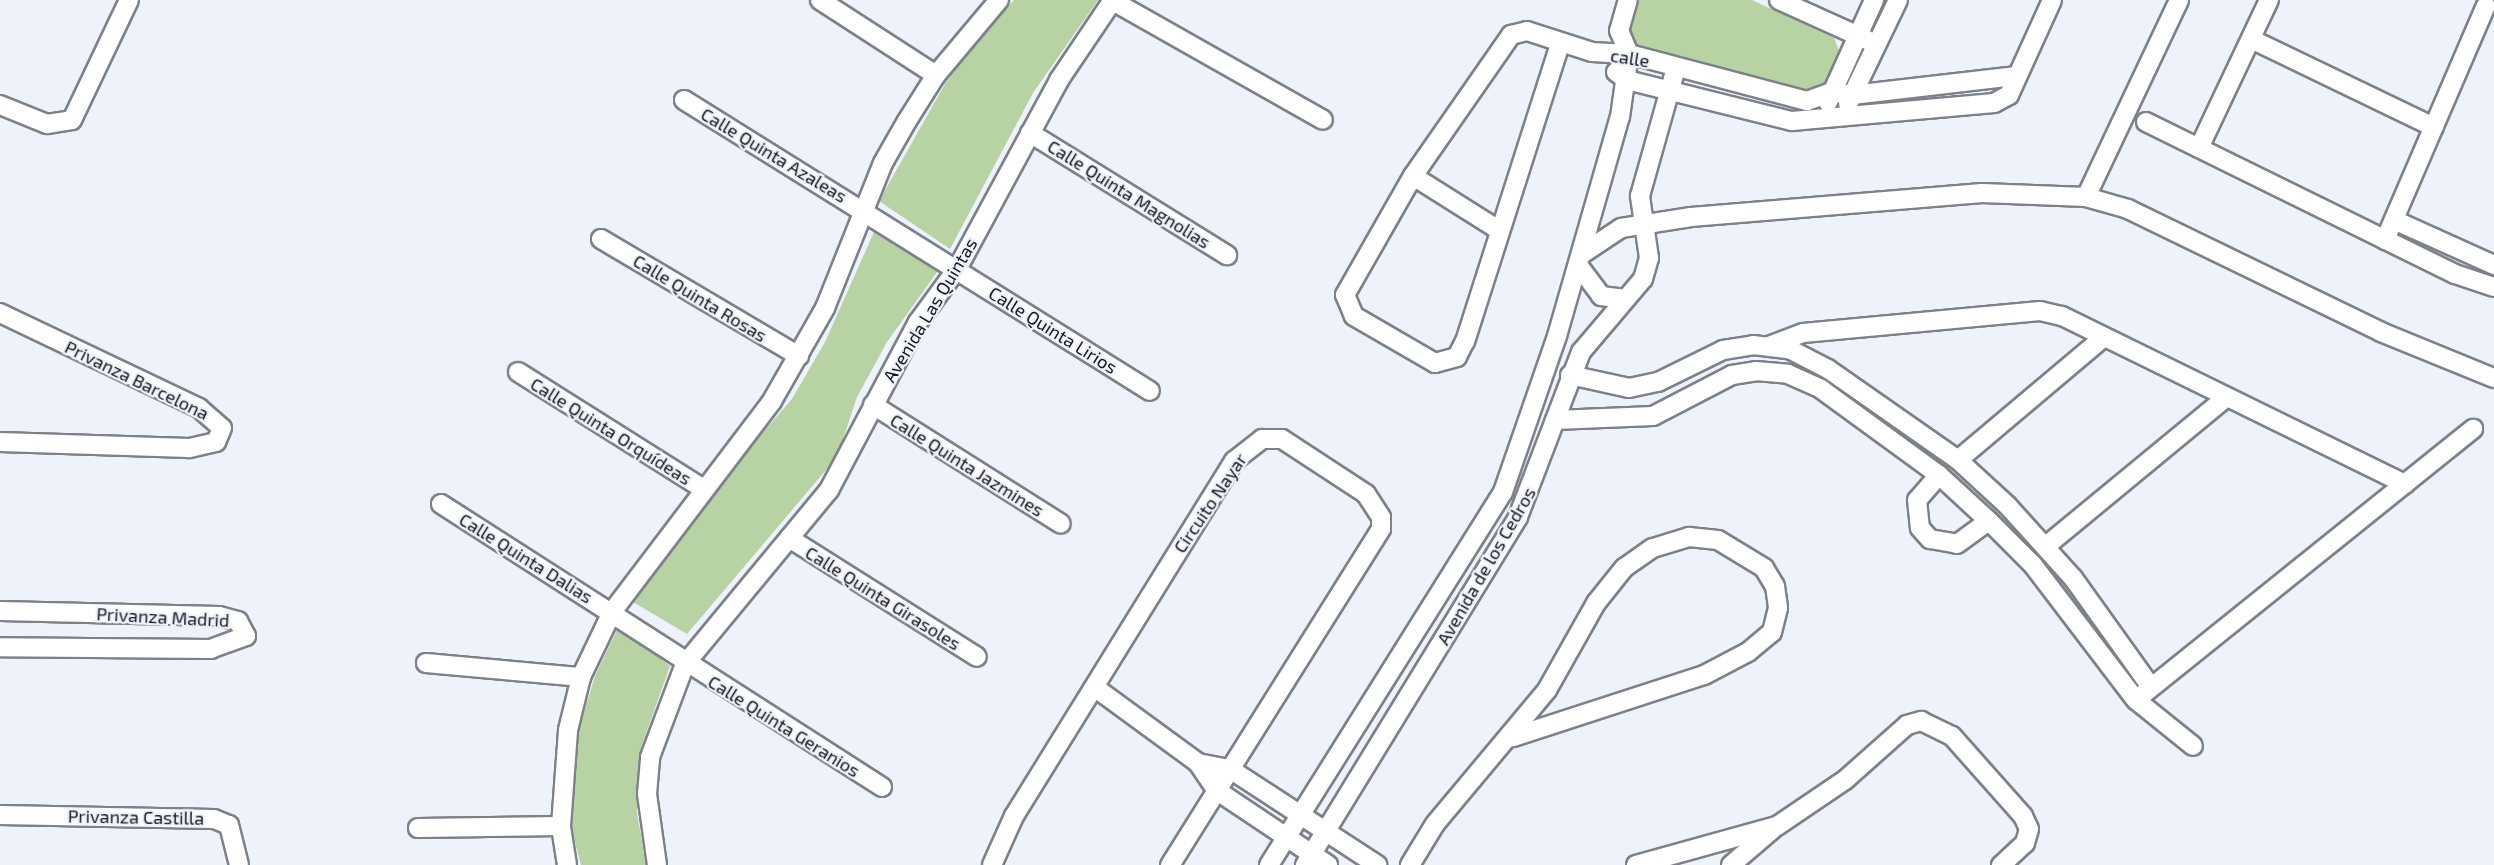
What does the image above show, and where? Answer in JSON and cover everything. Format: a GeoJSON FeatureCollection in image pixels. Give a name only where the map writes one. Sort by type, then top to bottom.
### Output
{"type":"FeatureCollection","features":[{"type":"Feature","properties":{"kind":"street"},"geometry":{"type":"LineString","coordinates":[[0,105],[48,123],[72,120],[129,0]]}},
{"type":"Feature","properties":{"kind":"street"},"geometry":{"type":"LineString","coordinates":[[820,0],[936,75]]}},
{"type":"Feature","properties":{"kind":"street"},"geometry":{"type":"LineString","coordinates":[[567,865],[561,826],[568,730],[581,677],[612,612],[704,489],[753,430],[799,356],[865,209],[883,163],[936,75],[999,0]]}},
{"type":"Feature","properties":{"kind":"street"},"geometry":{"type":"LineString","coordinates":[[1113,0],[1323,120]]}},
{"type":"Feature","properties":{"kind":"street","name":"Avenida Las Quintas"},"geometry":{"type":"LineString","coordinates":[[657,865],[647,794],[650,757],[685,664],[829,490],[918,322],[957,269],[1059,80],[1113,0]]}},
{"type":"Feature","properties":{"kind":"street"},"geometry":{"type":"LineString","coordinates":[[1628,0],[1619,31],[1629,54]]}},
{"type":"Feature","properties":{"kind":"street"},"geometry":{"type":"LineString","coordinates":[[1779,0],[1876,45]]}},
{"type":"Feature","properties":{"kind":"street"},"geometry":{"type":"LineString","coordinates":[[1819,121],[1874,0]]}},
{"type":"Feature","properties":{"kind":"street"},"geometry":{"type":"LineString","coordinates":[[1841,119],[1898,0]]}},
{"type":"Feature","properties":{"kind":"street","name":"calle"},"geometry":{"type":"LineString","coordinates":[[1592,52],[1623,78],[1774,119],[1819,121],[1976,105],[2004,100],[2018,76],[2052,0]]}},
{"type":"Feature","properties":{"kind":"street"},"geometry":{"type":"LineString","coordinates":[[2086,197],[2179,0]]}},
{"type":"Feature","properties":{"kind":"street"},"geometry":{"type":"LineString","coordinates":[[2199,148],[2269,0]]}},
{"type":"Feature","properties":{"kind":"street"},"geometry":{"type":"LineString","coordinates":[[2385,240],[2484,6]]}},
{"type":"Feature","properties":{"kind":"street"},"geometry":{"type":"LineString","coordinates":[[1560,44],[1457,357],[1435,363],[1354,316],[1346,307],[1348,286],[1413,176],[1511,35],[1527,31],[1560,44],[1592,52]]}},
{"type":"Feature","properties":{"kind":"street"},"geometry":{"type":"LineString","coordinates":[[2251,39],[2434,127]]}},
{"type":"Feature","properties":{"kind":"street","name":"calle"},"geometry":{"type":"LineString","coordinates":[[1592,52],[1629,54],[1788,99],[1807,101],[1832,92],[1852,95],[2018,76]]}},
{"type":"Feature","properties":{"kind":"street","name":"Avenida de los Cedros"},"geometry":{"type":"LineString","coordinates":[[1269,865],[1299,814],[1486,524],[1503,492],[1580,260],[1611,149],[1629,54]]}},
{"type":"Feature","properties":{"kind":"street","name":"Avenida de los Cedros"},"geometry":{"type":"LineString","coordinates":[[1309,859],[1518,517],[1570,375],[1594,331],[1624,299],[1648,268],[1640,196],[1647,156],[1676,68]]}},
{"type":"Feature","properties":{"kind":"street","name":"Calle Quinta Azaleas"},"geometry":{"type":"LineString","coordinates":[[684,100],[865,209],[957,269]]}},
{"type":"Feature","properties":{"kind":"street"},"geometry":{"type":"LineString","coordinates":[[2146,122],[2385,240],[2494,287]]}},
{"type":"Feature","properties":{"kind":"street","name":"Calle Quinta Magnolias"},"geometry":{"type":"LineString","coordinates":[[1030,133],[1227,255]]}},
{"type":"Feature","properties":{"kind":"street"},"geometry":{"type":"LineString","coordinates":[[1413,176],[1497,230]]}},
{"type":"Feature","properties":{"kind":"street"},"geometry":{"type":"LineString","coordinates":[[1624,299],[1601,296],[1580,260],[1610,233],[1643,223],[1982,193],[2086,197],[2128,209],[2381,332],[2494,378]]}},
{"type":"Feature","properties":{"kind":"street"},"geometry":{"type":"LineString","coordinates":[[2394,220],[2494,265]]}},
{"type":"Feature","properties":{"kind":"street","name":"Calle Quinta Rosas"},"geometry":{"type":"LineString","coordinates":[[601,239],[799,356]]}},
{"type":"Feature","properties":{"kind":"street","name":"Calle Quinta Lirios"},"geometry":{"type":"LineString","coordinates":[[957,269],[1150,391]]}},
{"type":"Feature","properties":{"kind":"street"},"geometry":{"type":"LineString","coordinates":[[1570,375],[1607,387],[1658,382],[1723,350],[1768,346],[1803,333],[2040,311],[2104,337],[2405,484]]}},
{"type":"Feature","properties":{"kind":"street","name":"Privanza Barcelona"},"geometry":{"type":"LineString","coordinates":[[0,313],[200,408],[222,428],[216,442],[189,448],[0,442]]}},
{"type":"Feature","properties":{"kind":"street"},"geometry":{"type":"LineString","coordinates":[[1958,460],[2104,337]]}},
{"type":"Feature","properties":{"kind":"street"},"geometry":{"type":"LineString","coordinates":[[1768,346],[1828,369],[1958,460],[2046,546],[2151,687]]}},
{"type":"Feature","properties":{"kind":"street","name":"Calle Quinta Orquídeas"},"geometry":{"type":"LineString","coordinates":[[518,372],[704,489]]}},
{"type":"Feature","properties":{"kind":"street"},"geometry":{"type":"LineString","coordinates":[[1555,420],[1640,418],[1671,409],[1732,375],[1788,374],[1821,389],[1939,474],[1989,521],[2033,565],[2136,700],[2193,746]]}},
{"type":"Feature","properties":{"kind":"street"},"geometry":{"type":"LineString","coordinates":[[1658,382],[1671,409]]}},
{"type":"Feature","properties":{"kind":"street"},"geometry":{"type":"LineString","coordinates":[[1537,392],[1561,400]]}},
{"type":"Feature","properties":{"kind":"street"},"geometry":{"type":"LineString","coordinates":[[2046,546],[2227,397]]}},
{"type":"Feature","properties":{"kind":"street","name":"Calle Quinta Jazmines"},"geometry":{"type":"LineString","coordinates":[[873,405],[1061,524]]}},
{"type":"Feature","properties":{"kind":"street"},"geometry":{"type":"LineString","coordinates":[[2136,700],[2473,429]]}},
{"type":"Feature","properties":{"kind":"street","name":"Circuito Nayar"},"geometry":{"type":"LineString","coordinates":[[992,865],[1014,816],[1097,689],[1234,461],[1262,439],[1282,439],[1366,494],[1381,517],[1381,529],[1170,865]]}},
{"type":"Feature","properties":{"kind":"street"},"geometry":{"type":"LineString","coordinates":[[1939,474],[1917,500],[1920,528],[1930,539],[1957,544],[1989,521]]}},
{"type":"Feature","properties":{"kind":"street","name":"Calle Quinta Dalias"},"geometry":{"type":"LineString","coordinates":[[441,504],[612,612],[685,664]]}},
{"type":"Feature","properties":{"kind":"street"},"geometry":{"type":"LineString","coordinates":[[1410,865],[1435,824],[1513,737],[1596,603],[1624,568],[1653,548],[1689,537],[1718,540],[1764,568],[1775,586],[1778,608],[1772,632],[1748,652],[1694,679],[1513,737]]}},
{"type":"Feature","properties":{"kind":"street","name":"Calle Quinta Girasoles"},"geometry":{"type":"LineString","coordinates":[[789,538],[977,657]]}},
{"type":"Feature","properties":{"kind":"street","name":"Privanza Madrid"},"geometry":{"type":"LineString","coordinates":[[0,611],[219,616],[238,621],[246,636],[211,649],[0,647]]}},
{"type":"Feature","properties":{"kind":"street"},"geometry":{"type":"LineString","coordinates":[[426,663],[581,677]]}},
{"type":"Feature","properties":{"kind":"street","name":"Calle Quinta Geranios"},"geometry":{"type":"LineString","coordinates":[[685,664],[882,787]]}},
{"type":"Feature","properties":{"kind":"street"},"geometry":{"type":"LineString","coordinates":[[1097,689],[1198,763],[1216,790],[1287,834],[1309,859],[1328,865]]}},
{"type":"Feature","properties":{"kind":"street"},"geometry":{"type":"LineString","coordinates":[[1731,865],[1777,826],[1845,780],[1907,725],[1921,721],[1952,736],[2023,816],[2029,829],[2025,843],[2001,865]]}},
{"type":"Feature","properties":{"kind":"street"},"geometry":{"type":"LineString","coordinates":[[1198,763],[1230,769],[1324,833],[1377,865]]}},
{"type":"Feature","properties":{"kind":"street","name":"Privanza Castilla"},"geometry":{"type":"LineString","coordinates":[[0,815],[214,819],[229,825],[239,865]]}},
{"type":"Feature","properties":{"kind":"street"},"geometry":{"type":"LineString","coordinates":[[418,828],[561,826]]}},
{"type":"Feature","properties":{"kind":"street"},"geometry":{"type":"LineString","coordinates":[[1636,865],[1777,826]]}},
{"type":"Feature","properties":{"kind":"green space"},"geometry":{"type":"Polygon","coordinates":[[[1014,0],[1098,0],[1033,93],[950,249],[879,201],[945,84],[976,40],[1014,0]]]}},
{"type":"Feature","properties":{"kind":"green space"},"geometry":{"type":"Polygon","coordinates":[[[1639,0],[1752,0],[1834,38],[1840,53],[1822,88],[1811,95],[1637,48],[1630,28],[1639,0]]]}},
{"type":"Feature","properties":{"kind":"green space"},"geometry":{"type":"Polygon","coordinates":[[[878,223],[940,268],[887,342],[857,397],[837,457],[687,634],[633,602],[710,493],[792,399],[825,342],[878,223]]]}},
{"type":"Feature","properties":{"kind":"green space"},"geometry":{"type":"Polygon","coordinates":[[[619,626],[670,666],[640,750],[637,813],[646,865],[581,865],[572,831],[575,742],[595,676],[619,626]]]}}]}
